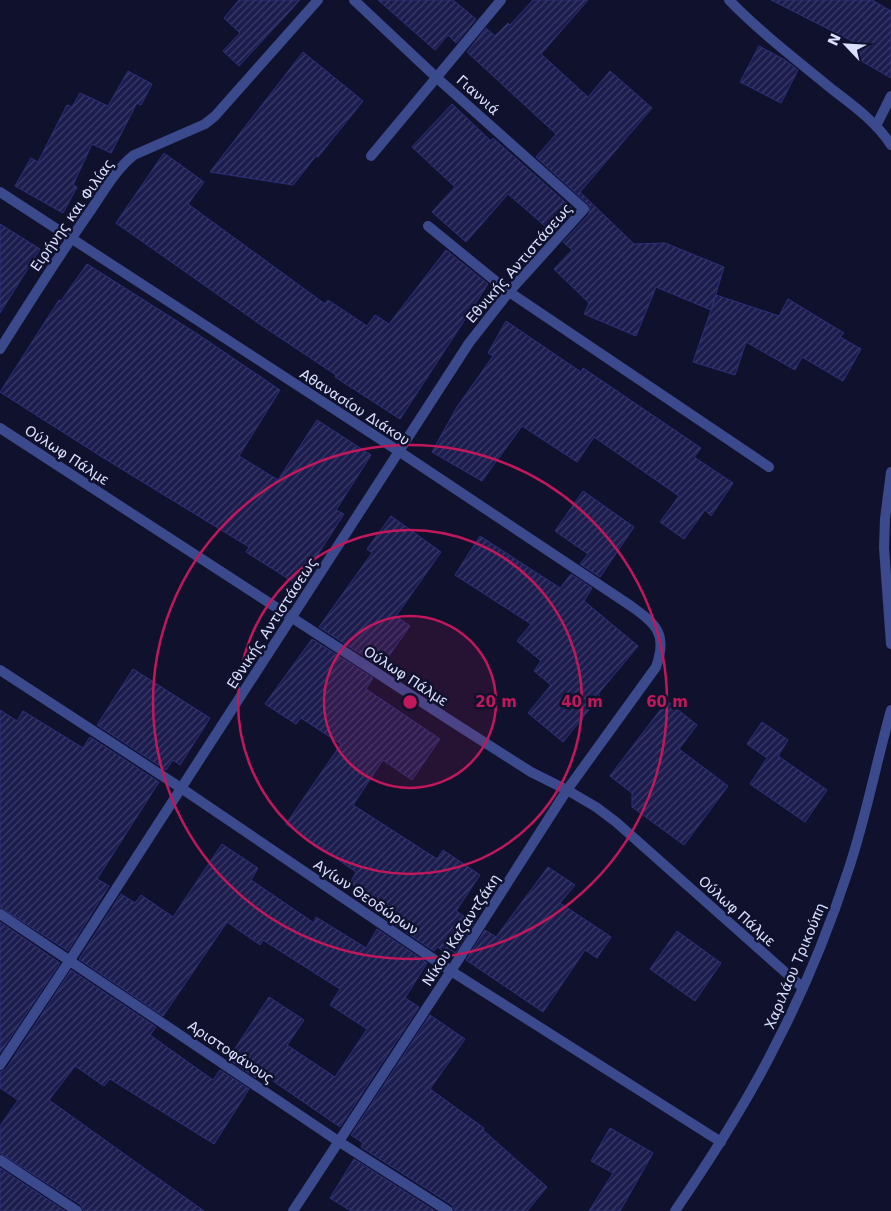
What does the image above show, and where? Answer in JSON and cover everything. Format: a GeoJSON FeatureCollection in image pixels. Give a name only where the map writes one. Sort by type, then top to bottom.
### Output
{"type":"FeatureCollection","features":[{"type":"Feature","properties":{"kind":"street","name":"Ειρήνης και Φιλίας"},"geometry":{"type":"LineString","coordinates":[[0,349],[70,239],[127,160],[134,155],[205,124],[215,116],[318,0]]}},
{"type":"Feature","properties":{"kind":"street","name":"Γιαννιά"},"geometry":{"type":"LineString","coordinates":[[354,0],[584,209]]}},
{"type":"Feature","properties":{"kind":"street"},"geometry":{"type":"LineString","coordinates":[[371,156],[438,78],[501,0]]}},
{"type":"Feature","properties":{"kind":"street"},"geometry":{"type":"LineString","coordinates":[[729,0],[761,31],[876,126],[891,145]]}},
{"type":"Feature","properties":{"kind":"street"},"geometry":{"type":"LineString","coordinates":[[876,126],[891,96]]}},
{"type":"Feature","properties":{"kind":"street","name":"Αθανασίου Διάκου"},"geometry":{"type":"LineString","coordinates":[[0,192],[400,452],[648,618],[657,628],[660,636],[660,657],[656,668]]}},
{"type":"Feature","properties":{"kind":"street","name":"Εθνικής Αντιστάσεως"},"geometry":{"type":"LineString","coordinates":[[0,1065],[470,343],[509,292],[584,209]]}},
{"type":"Feature","properties":{"kind":"street"},"geometry":{"type":"LineString","coordinates":[[428,226],[509,292],[769,467]]}},
{"type":"Feature","properties":{"kind":"street","name":"Ούλωφ Πάλμε"},"geometry":{"type":"LineString","coordinates":[[0,428],[523,767],[596,807],[616,822],[802,988]]}},
{"type":"Feature","properties":{"kind":"street"},"geometry":{"type":"LineString","coordinates":[[891,472],[885,518],[884,548],[891,644]]}},
{"type":"Feature","properties":{"kind":"street","name":"Νίκου Καζαντζάκη"},"geometry":{"type":"LineString","coordinates":[[293,1211],[451,971],[567,790],[656,668]]}},
{"type":"Feature","properties":{"kind":"street","name":"Αγίων Θεοδώρων"},"geometry":{"type":"LineString","coordinates":[[0,670],[181,788],[451,971],[720,1142]]}},
{"type":"Feature","properties":{"kind":"street","name":"Χαριλάου Τρικούπη"},"geometry":{"type":"LineString","coordinates":[[675,1211],[720,1142],[778,1042],[802,988],[848,870],[888,733],[891,710]]}},
{"type":"Feature","properties":{"kind":"street","name":"Αριστοφάνους"},"geometry":{"type":"LineString","coordinates":[[0,914],[338,1141],[448,1211]]}},
{"type":"Feature","properties":{"kind":"street"},"geometry":{"type":"LineString","coordinates":[[0,1160],[77,1211]]}},
{"type":"Feature","properties":{"kind":"building"},"geometry":{"type":"Polygon","coordinates":[[[239,0],[300,0],[239,66],[223,51],[240,33],[224,18],[239,0]]]}},
{"type":"Feature","properties":{"kind":"building"},"geometry":{"type":"Polygon","coordinates":[[[378,0],[453,0],[476,19],[456,43],[448,35],[435,50],[378,0]]]}},
{"type":"Feature","properties":{"kind":"building"},"geometry":{"type":"Polygon","coordinates":[[[533,0],[588,0],[541,54],[588,97],[610,71],[652,108],[580,192],[634,244],[665,243],[724,267],[712,307],[716,295],[779,316],[788,299],[844,333],[840,337],[861,349],[843,381],[802,357],[795,370],[746,342],[735,375],[693,362],[711,310],[656,287],[636,336],[584,314],[589,303],[554,269],[572,250],[563,242],[589,214],[590,206],[536,157],[556,134],[467,52],[486,28],[495,36],[508,23],[510,25],[533,0]]]}},
{"type":"Feature","properties":{"kind":"building"},"geometry":{"type":"Polygon","coordinates":[[[771,0],[872,0],[891,11],[891,78],[856,58],[862,46],[771,0]]]}},
{"type":"Feature","properties":{"kind":"building"},"geometry":{"type":"Polygon","coordinates":[[[759,46],[785,60],[798,70],[781,103],[740,82],[759,46]]]}},
{"type":"Feature","properties":{"kind":"building"},"geometry":{"type":"Polygon","coordinates":[[[303,52],[363,101],[293,185],[210,172],[303,52]]]}},
{"type":"Feature","properties":{"kind":"building"},"geometry":{"type":"Polygon","coordinates":[[[128,71],[152,84],[141,105],[137,103],[111,153],[92,144],[73,185],[77,187],[63,213],[15,186],[31,158],[38,162],[67,105],[72,107],[80,93],[108,106],[128,71]]]}},
{"type":"Feature","properties":{"kind":"building"},"geometry":{"type":"Polygon","coordinates":[[[452,104],[491,141],[493,138],[574,210],[553,233],[508,194],[466,242],[432,212],[455,187],[412,147],[452,104]]]}},
{"type":"Feature","properties":{"kind":"building"},"geometry":{"type":"Polygon","coordinates":[[[164,153],[204,182],[188,204],[325,304],[328,300],[367,326],[375,315],[389,324],[446,250],[488,284],[400,419],[335,377],[336,375],[116,223],[164,153]]]}},
{"type":"Feature","properties":{"kind":"building"},"geometry":{"type":"Polygon","coordinates":[[[0,224],[40,249],[0,313],[0,224]]]}},
{"type":"Feature","properties":{"kind":"building"},"geometry":{"type":"Polygon","coordinates":[[[87,264],[199,335],[280,390],[239,456],[278,480],[317,420],[371,455],[336,510],[344,514],[298,585],[246,552],[249,547],[0,392],[59,300],[61,301],[87,264]]]}},
{"type":"Feature","properties":{"kind":"building"},"geometry":{"type":"Polygon","coordinates":[[[506,321],[581,372],[583,368],[701,448],[694,457],[733,483],[711,516],[705,510],[684,539],[660,522],[679,496],[594,437],[577,462],[522,426],[482,481],[432,452],[457,407],[493,356],[488,353],[506,321]]]}},
{"type":"Feature","properties":{"kind":"building"},"geometry":{"type":"Polygon","coordinates":[[[583,491],[634,527],[600,577],[580,564],[588,554],[555,531],[583,491]]]}},
{"type":"Feature","properties":{"kind":"building"},"geometry":{"type":"Polygon","coordinates":[[[391,516],[441,552],[396,616],[410,626],[381,667],[319,627],[372,553],[367,549],[391,516]]]}},
{"type":"Feature","properties":{"kind":"building"},"geometry":{"type":"Polygon","coordinates":[[[480,536],[560,588],[571,574],[592,588],[584,601],[638,646],[598,694],[600,696],[563,742],[528,713],[551,685],[534,671],[541,661],[517,641],[531,624],[455,575],[480,536]]]}},
{"type":"Feature","properties":{"kind":"building"},"geometry":{"type":"Polygon","coordinates":[[[312,639],[373,678],[366,689],[440,739],[412,780],[383,760],[353,805],[437,859],[443,850],[480,875],[456,911],[474,923],[455,953],[451,950],[448,954],[437,947],[434,951],[383,917],[388,908],[350,883],[356,872],[286,824],[341,744],[301,718],[296,724],[265,704],[312,639]]]}},
{"type":"Feature","properties":{"kind":"building"},"geometry":{"type":"Polygon","coordinates":[[[133,669],[210,718],[180,765],[173,760],[166,770],[97,725],[133,669]]]}},
{"type":"Feature","properties":{"kind":"building"},"geometry":{"type":"Polygon","coordinates":[[[667,701],[697,725],[679,749],[728,786],[684,845],[632,807],[632,793],[610,776],[667,701]]]}},
{"type":"Feature","properties":{"kind":"building"},"geometry":{"type":"Polygon","coordinates":[[[0,710],[17,721],[23,711],[83,748],[90,737],[159,782],[97,879],[109,886],[68,951],[0,907],[0,710]]]}},
{"type":"Feature","properties":{"kind":"building"},"geometry":{"type":"Polygon","coordinates":[[[762,722],[788,740],[778,756],[827,790],[805,822],[750,784],[767,758],[747,744],[762,722]]]}},
{"type":"Feature","properties":{"kind":"building"},"geometry":{"type":"Polygon","coordinates":[[[222,844],[258,868],[251,880],[314,923],[316,917],[366,948],[377,929],[427,963],[405,998],[419,1007],[340,1127],[260,1072],[256,1078],[228,1059],[269,997],[304,1020],[287,1045],[335,1077],[367,1029],[330,1005],[340,989],[263,940],[260,945],[227,922],[163,1016],[79,959],[121,894],[135,903],[141,895],[173,917],[222,844]]]}},
{"type":"Feature","properties":{"kind":"building"},"geometry":{"type":"Polygon","coordinates":[[[548,867],[575,885],[560,903],[611,937],[597,958],[585,950],[543,1012],[466,960],[485,930],[496,937],[548,867]]]}},
{"type":"Feature","properties":{"kind":"building"},"geometry":{"type":"Polygon","coordinates":[[[0,922],[60,963],[0,1053],[0,922]]]}},
{"type":"Feature","properties":{"kind":"building"},"geometry":{"type":"Polygon","coordinates":[[[677,931],[721,963],[695,1001],[650,969],[677,931]]]}},
{"type":"Feature","properties":{"kind":"building"},"geometry":{"type":"Polygon","coordinates":[[[71,970],[156,1027],[150,1035],[213,1080],[220,1070],[249,1089],[214,1144],[110,1079],[104,1086],[75,1066],[49,1100],[204,1211],[84,1211],[81,1205],[0,1153],[0,1126],[18,1100],[0,1088],[0,1072],[6,1069],[71,970]]]}},
{"type":"Feature","properties":{"kind":"building"},"geometry":{"type":"Polygon","coordinates":[[[430,1015],[465,1039],[430,1089],[484,1128],[483,1130],[547,1187],[527,1211],[455,1211],[452,1205],[361,1147],[363,1143],[351,1135],[430,1015]]]}},
{"type":"Feature","properties":{"kind":"building"},"geometry":{"type":"Polygon","coordinates":[[[610,1128],[653,1153],[620,1211],[589,1211],[613,1173],[591,1161],[610,1128]]]}},
{"type":"Feature","properties":{"kind":"building"},"geometry":{"type":"Polygon","coordinates":[[[354,1159],[435,1211],[351,1211],[330,1198],[354,1159]]]}},
{"type":"Feature","properties":{"kind":"building"},"geometry":{"type":"Polygon","coordinates":[[[0,1168],[65,1211],[0,1211],[0,1168]]]}}]}
